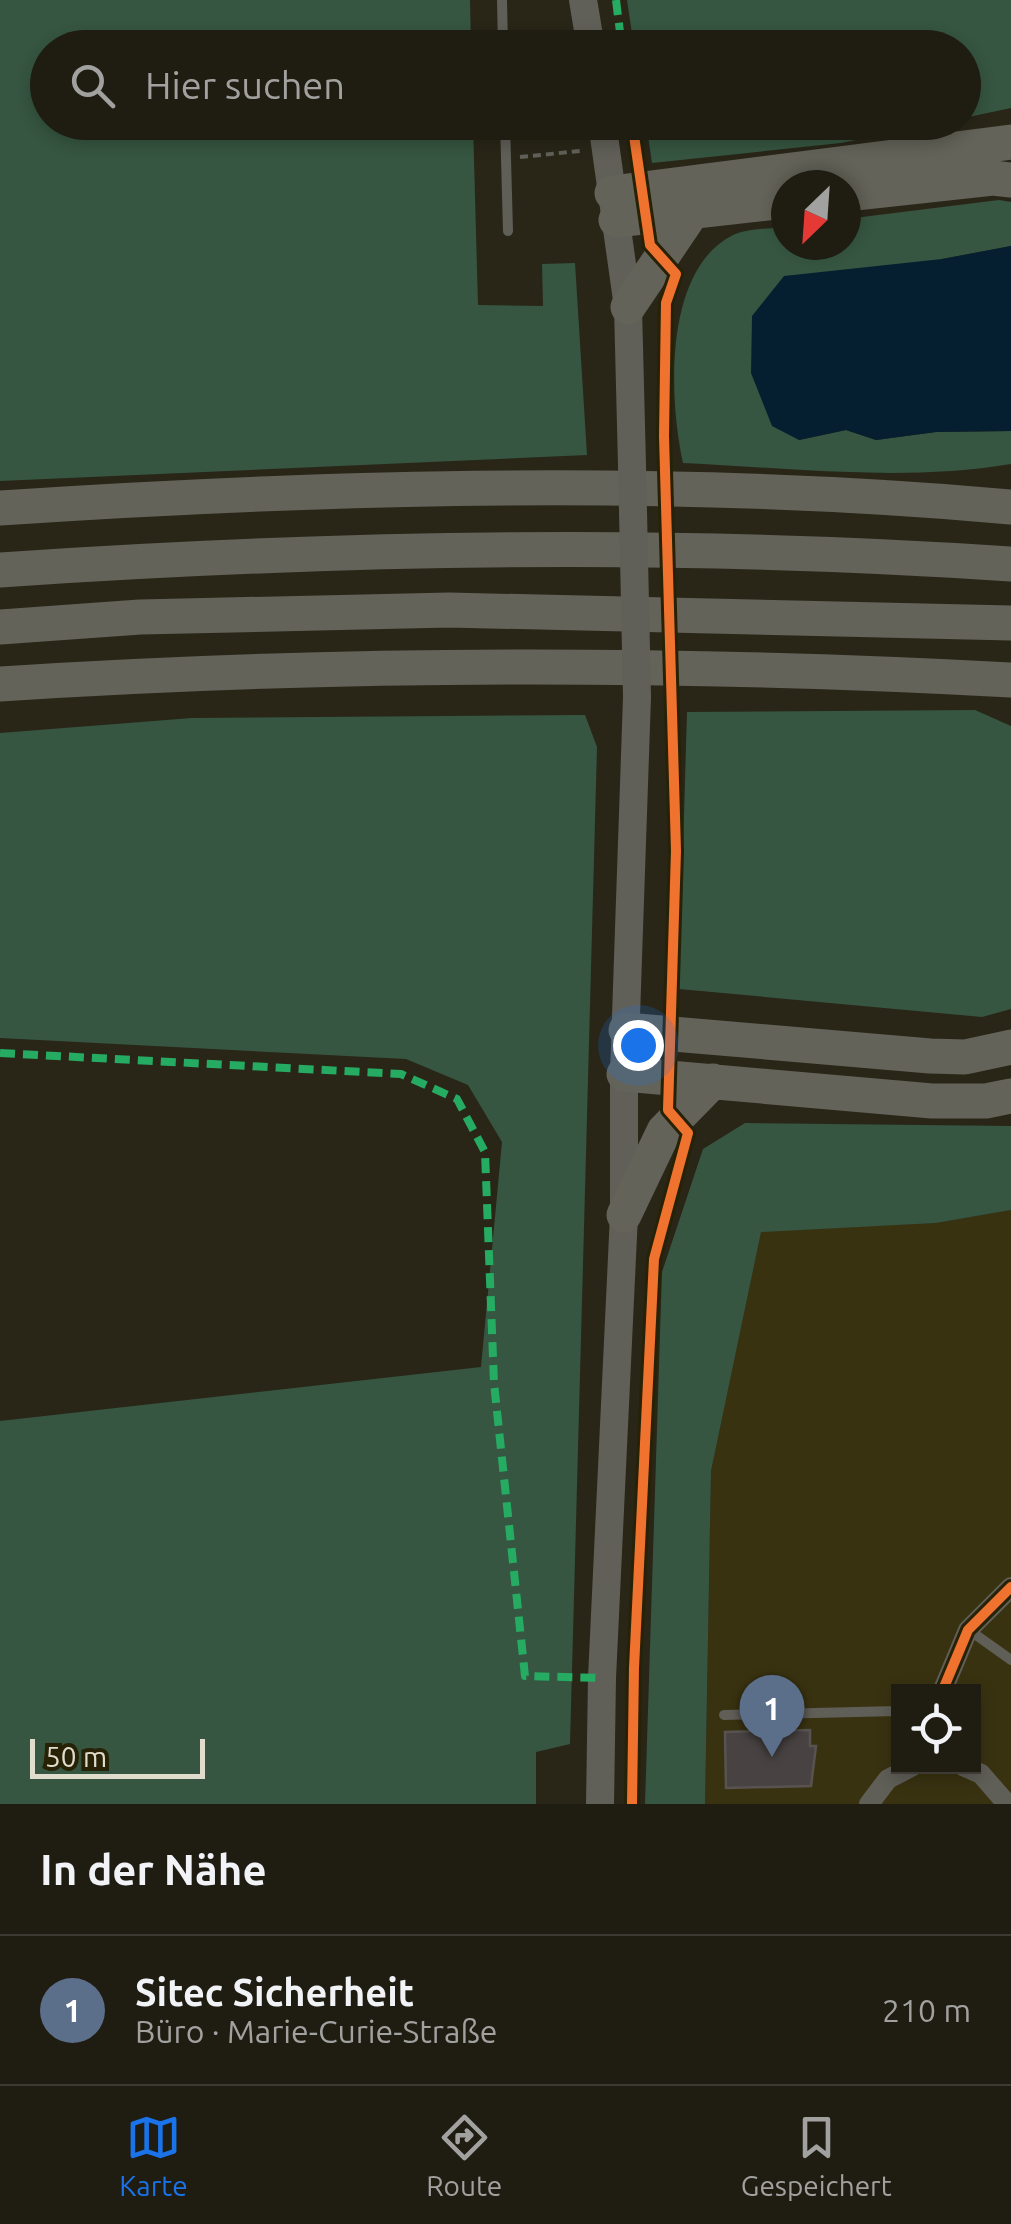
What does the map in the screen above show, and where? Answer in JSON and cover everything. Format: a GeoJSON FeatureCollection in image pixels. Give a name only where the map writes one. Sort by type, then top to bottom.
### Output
{"type":"FeatureCollection","features":[{"type":"Feature","properties":{"kind":"highway"},"geometry":{"type":"LineString","coordinates":[[614,207],[1011,142]]}},
{"type":"Feature","properties":{"kind":"highway"},"geometry":{"type":"LineString","coordinates":[[861,192],[993,178],[1011,180]]}},
{"type":"Feature","properties":{"kind":"highway"},"geometry":{"type":"LineString","coordinates":[[614,207],[692,212],[771,203]]}},
{"type":"Feature","properties":{"kind":"highway"},"geometry":{"type":"LineString","coordinates":[[628,307],[692,212]]}},
{"type":"Feature","properties":{"kind":"highway"},"geometry":{"type":"LineString","coordinates":[[898,497],[1011,483]]}},
{"type":"Feature","properties":{"kind":"highway"},"geometry":{"type":"LineString","coordinates":[[0,508],[498,489],[898,497],[1011,507]]}},
{"type":"Feature","properties":{"kind":"highway"},"geometry":{"type":"LineString","coordinates":[[0,570],[278,556],[611,550],[878,555],[1011,564]]}},
{"type":"Feature","properties":{"kind":"highway"},"geometry":{"type":"LineString","coordinates":[[0,627],[140,617],[449,610],[1011,623]]}},
{"type":"Feature","properties":{"kind":"highway"},"geometry":{"type":"LineString","coordinates":[[0,684],[444,667],[899,674],[1011,680]]}},
{"type":"Feature","properties":{"kind":"highway"},"geometry":{"type":"LineString","coordinates":[[899,674],[1011,706]]}},
{"type":"Feature","properties":{"kind":"highway"},"geometry":{"type":"LineString","coordinates":[[626,1030],[930,1056],[965,1057],[1011,1047]]}},
{"type":"Feature","properties":{"kind":"highway"},"geometry":{"type":"LineString","coordinates":[[624,1074],[932,1101],[986,1101],[1011,1096]]}},
{"type":"Feature","properties":{"kind":"highway"},"geometry":{"type":"LineString","coordinates":[[624,1215],[664,1132],[713,1081]]}},
{"type":"Feature","properties":{"kind":"main road"},"geometry":{"type":"LineString","coordinates":[[584,0],[588,30]]}},
{"type":"Feature","properties":{"kind":"main road"},"geometry":{"type":"LineString","coordinates":[[600,1804],[602,1659],[624,1215],[624,1074],[637,697],[628,307],[605,140]]}},
{"type":"Feature","properties":{"kind":"street"},"geometry":{"type":"LineString","coordinates":[[945,1684],[968,1630],[1011,1587]]}},
{"type":"Feature","properties":{"kind":"street"},"geometry":{"type":"LineString","coordinates":[[869,1804],[888,1779],[898,1774]]}},
{"type":"Feature","properties":{"kind":"street"},"geometry":{"type":"LineString","coordinates":[[981,1774],[1007,1804]]}},
{"type":"Feature","properties":{"kind":"lane"},"geometry":{"type":"LineString","coordinates":[[502,0],[503,30]]}},
{"type":"Feature","properties":{"kind":"lane"},"geometry":{"type":"LineString","coordinates":[[506,140],[508,230]]}},
{"type":"Feature","properties":{"kind":"lane"},"geometry":{"type":"LineString","coordinates":[[968,1630],[1011,1660]]}},
{"type":"Feature","properties":{"kind":"lane"},"geometry":{"type":"LineString","coordinates":[[724,1715],[891,1711]]}},
{"type":"Feature","properties":{"kind":"path"},"geometry":{"type":"LineString","coordinates":[[506,158],[583,140]]}},
{"type":"Feature","properties":{"kind":"shaded area"},"geometry":{"type":"Polygon","coordinates":[[[1011,1210],[1011,1804],[705,1804],[711,1471],[761,1231],[936,1223],[1011,1210]]]}},
{"type":"Feature","properties":{"kind":"green space"},"geometry":{"type":"Polygon","coordinates":[[[0,0],[470,0],[471,30],[30,30],[30,140],[473,140],[478,305],[543,306],[542,264],[575,263],[587,455],[0,481],[0,0]]]}},
{"type":"Feature","properties":{"kind":"green space"},"geometry":{"type":"Polygon","coordinates":[[[627,0],[1011,0],[1011,108],[981,114],[981,30],[631,30],[627,0]]]}},
{"type":"Feature","properties":{"kind":"green space"},"geometry":{"type":"Polygon","coordinates":[[[649,140],[856,140],[841,143],[652,163],[649,140]]]}},
{"type":"Feature","properties":{"kind":"green space"},"geometry":{"type":"Polygon","coordinates":[[[999,200],[1011,202],[1011,246],[942,259],[799,440],[846,430],[876,440],[936,432],[1011,431],[1011,464],[889,473],[683,463],[675,405],[676,338],[694,276],[710,252],[733,235],[771,228],[771,260],[861,260],[861,217],[999,200]]]}},
{"type":"Feature","properties":{"kind":"green space"},"geometry":{"type":"Polygon","coordinates":[[[975,710],[1011,726],[1011,1009],[982,1017],[679,989],[687,712],[975,710]]]}},
{"type":"Feature","properties":{"kind":"green space"},"geometry":{"type":"Polygon","coordinates":[[[585,715],[597,747],[570,1744],[536,1752],[536,1804],[0,1804],[0,1421],[481,1367],[502,1142],[468,1085],[406,1059],[0,1038],[0,733],[192,718],[585,715]]]}},
{"type":"Feature","properties":{"kind":"green space"},"geometry":{"type":"Polygon","coordinates":[[[745,1123],[1011,1126],[1011,1210],[936,1223],[761,1232],[711,1471],[705,1804],[645,1804],[662,1272],[703,1149],[745,1123]]]}},
{"type":"Feature","properties":{"kind":"water"},"geometry":{"type":"Polygon","coordinates":[[[1011,246],[1011,431],[936,432],[876,440],[846,430],[799,440],[772,426],[751,373],[752,316],[784,276],[942,259],[1011,246]]]}},
{"type":"Feature","properties":{"kind":"building"},"geometry":{"type":"Polygon","coordinates":[[[810,1730],[810,1746],[816,1746],[811,1786],[726,1788],[725,1732],[810,1730]]]}},
{"type":"Feature","properties":{"kind":"marked path"},"geometry":{"type":"LineString","coordinates":[[616,0],[620,30]]}},
{"type":"Feature","properties":{"kind":"marked path"},"geometry":{"type":"LineString","coordinates":[[0,1053],[401,1074],[457,1099],[485,1152],[494,1383],[525,1676],[602,1678]]}},
{"type":"Feature","properties":{"kind":"cycle path"},"geometry":{"type":"LineString","coordinates":[[632,1804],[634,1668],[654,1259],[688,1133],[668,1110],[676,851],[664,436],[666,303],[676,274],[650,245],[635,140]]}},
{"type":"Feature","properties":{"kind":"cycle path"},"geometry":{"type":"LineString","coordinates":[[945,1684],[968,1630],[1011,1587]]}},
{"type":"Feature","properties":{"kind":"place","name":"Sitec Sicherheit"},"geometry":{"type":"Point","coordinates":[772,1757]}}]}
